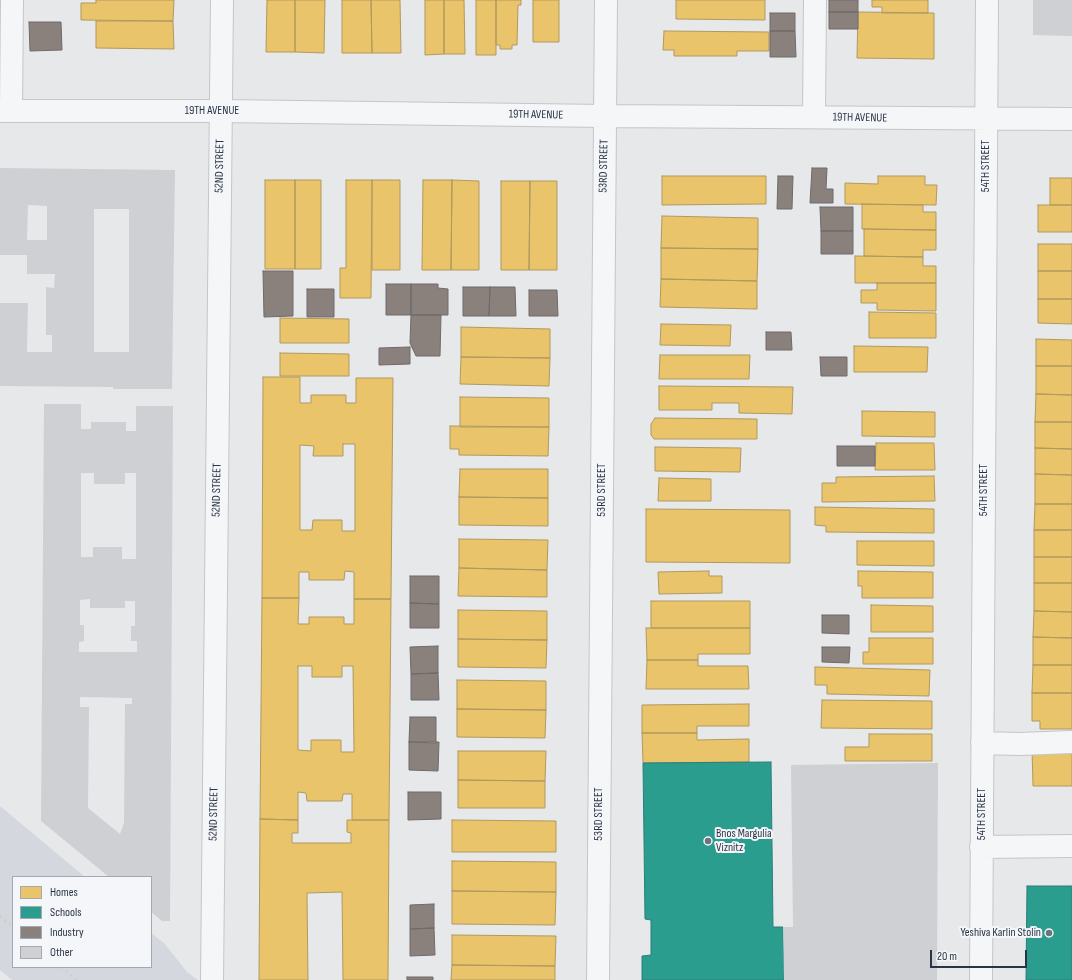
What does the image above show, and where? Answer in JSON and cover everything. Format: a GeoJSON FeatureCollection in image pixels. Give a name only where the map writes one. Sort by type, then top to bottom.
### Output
{"type":"FeatureCollection","features":[{"type":"Feature","properties":{"kind":"street"},"geometry":{"type":"LineString","coordinates":[[5,111],[12,0]]}},
{"type":"Feature","properties":{"kind":"street","name":"52ND STREET"},"geometry":{"type":"LineString","coordinates":[[212,978],[222,0]]}},
{"type":"Feature","properties":{"kind":"street","name":"53RD STREET"},"geometry":{"type":"LineString","coordinates":[[598,980],[606,0]]}},
{"type":"Feature","properties":{"kind":"street"},"geometry":{"type":"LineString","coordinates":[[814,117],[815,0]]}},
{"type":"Feature","properties":{"kind":"street","name":"54TH STREET"},"geometry":{"type":"LineString","coordinates":[[980,980],[987,0]]}},
{"type":"Feature","properties":{"kind":"street","name":"19TH AVENUE"},"geometry":{"type":"LineString","coordinates":[[5,111],[221,111],[605,116],[1072,119]]}},
{"type":"Feature","properties":{"kind":"street"},"geometry":{"type":"LineString","coordinates":[[982,743],[1019,744],[1072,742]]}},
{"type":"Feature","properties":{"kind":"street"},"geometry":{"type":"LineString","coordinates":[[981,847],[1072,846]]}},
{"type":"Feature","properties":{"kind":"shaded area"},"geometry":{"type":"Polygon","coordinates":[[[0,806],[84,876],[12,876],[12,968],[152,968],[152,934],[164,943],[187,972],[198,980],[12,980],[0,970],[0,806]]]}},
{"type":"Feature","properties":{"kind":"building: Homes"},"geometry":{"type":"Polygon","coordinates":[[[96,0],[174,0],[173,21],[81,20],[81,3],[96,3],[96,0]]]}},
{"type":"Feature","properties":{"kind":"building: Homes"},"geometry":{"type":"Polygon","coordinates":[[[267,0],[295,0],[295,52],[266,52],[267,0]]]}},
{"type":"Feature","properties":{"kind":"building: Homes"},"geometry":{"type":"Polygon","coordinates":[[[295,0],[325,0],[324,53],[295,52],[295,0]]]}},
{"type":"Feature","properties":{"kind":"building: Homes"},"geometry":{"type":"Polygon","coordinates":[[[342,0],[371,0],[372,53],[342,53],[342,0]]]}},
{"type":"Feature","properties":{"kind":"building: Homes"},"geometry":{"type":"Polygon","coordinates":[[[371,0],[400,0],[401,53],[372,53],[371,0]]]}},
{"type":"Feature","properties":{"kind":"building: Homes"},"geometry":{"type":"Polygon","coordinates":[[[425,0],[444,0],[444,54],[425,55],[425,0]]]}},
{"type":"Feature","properties":{"kind":"building: Homes"},"geometry":{"type":"Polygon","coordinates":[[[444,0],[464,0],[465,54],[444,54],[444,0]]]}},
{"type":"Feature","properties":{"kind":"building: Homes"},"geometry":{"type":"Polygon","coordinates":[[[476,0],[496,0],[496,55],[476,55],[476,0]]]}},
{"type":"Feature","properties":{"kind":"building: Homes"},"geometry":{"type":"Polygon","coordinates":[[[496,0],[521,0],[521,5],[518,5],[517,45],[512,45],[512,49],[500,49],[500,45],[496,45],[496,0]]]}},
{"type":"Feature","properties":{"kind":"building: Homes"},"geometry":{"type":"Polygon","coordinates":[[[533,0],[559,0],[559,42],[533,42],[533,0]]]}},
{"type":"Feature","properties":{"kind":"building: Homes"},"geometry":{"type":"Polygon","coordinates":[[[676,0],[765,0],[765,20],[676,19],[676,0]]]}},
{"type":"Feature","properties":{"kind":"building: Homes"},"geometry":{"type":"Polygon","coordinates":[[[872,0],[928,0],[928,13],[882,13],[882,7],[872,7],[872,0]]]}},
{"type":"Feature","properties":{"kind":"building: Homes"},"geometry":{"type":"Polygon","coordinates":[[[858,12],[934,13],[934,59],[857,58],[858,12]]]}},
{"type":"Feature","properties":{"kind":"building: Homes"},"geometry":{"type":"Polygon","coordinates":[[[96,21],[173,21],[174,49],[96,48],[96,21]]]}},
{"type":"Feature","properties":{"kind":"building: Homes"},"geometry":{"type":"Polygon","coordinates":[[[664,31],[769,32],[769,51],[737,51],[737,56],[674,56],[674,50],[663,50],[664,31]]]}},
{"type":"Feature","properties":{"kind":"building: Homes"},"geometry":{"type":"Polygon","coordinates":[[[662,176],[766,176],[766,204],[662,205],[662,176]]]}},
{"type":"Feature","properties":{"kind":"building: Homes"},"geometry":{"type":"Polygon","coordinates":[[[878,176],[925,176],[925,185],[937,185],[936,205],[845,204],[845,183],[878,184],[878,176]]]}},
{"type":"Feature","properties":{"kind":"building: Homes"},"geometry":{"type":"Polygon","coordinates":[[[1050,178],[1072,178],[1072,205],[1050,205],[1050,178]]]}},
{"type":"Feature","properties":{"kind":"building: Homes"},"geometry":{"type":"Polygon","coordinates":[[[265,180],[295,180],[295,269],[265,269],[265,180]]]}},
{"type":"Feature","properties":{"kind":"building: Homes"},"geometry":{"type":"Polygon","coordinates":[[[295,180],[321,180],[321,269],[295,269],[295,180]]]}},
{"type":"Feature","properties":{"kind":"building: Homes"},"geometry":{"type":"Polygon","coordinates":[[[346,180],[372,180],[371,298],[340,298],[340,268],[346,268],[346,180]]]}},
{"type":"Feature","properties":{"kind":"building: Homes"},"geometry":{"type":"Polygon","coordinates":[[[372,180],[400,180],[400,270],[372,270],[372,180]]]}},
{"type":"Feature","properties":{"kind":"building: Homes"},"geometry":{"type":"Polygon","coordinates":[[[423,180],[452,180],[451,270],[422,270],[423,180]]]}},
{"type":"Feature","properties":{"kind":"building: Homes"},"geometry":{"type":"Polygon","coordinates":[[[452,180],[479,181],[479,270],[451,270],[452,180]]]}},
{"type":"Feature","properties":{"kind":"building: Homes"},"geometry":{"type":"Polygon","coordinates":[[[501,181],[530,181],[529,270],[501,270],[501,181]]]}},
{"type":"Feature","properties":{"kind":"building: Homes"},"geometry":{"type":"Polygon","coordinates":[[[530,181],[557,181],[557,270],[529,270],[530,181]]]}},
{"type":"Feature","properties":{"kind":"building: Homes"},"geometry":{"type":"Polygon","coordinates":[[[862,204],[923,205],[923,212],[936,212],[936,230],[862,229],[862,204]]]}},
{"type":"Feature","properties":{"kind":"building: Homes"},"geometry":{"type":"Polygon","coordinates":[[[1038,205],[1072,205],[1072,232],[1038,232],[1038,205]]]}},
{"type":"Feature","properties":{"kind":"building: Homes"},"geometry":{"type":"Polygon","coordinates":[[[662,216],[758,218],[758,249],[661,248],[662,216]]]}},
{"type":"Feature","properties":{"kind":"building: Homes"},"geometry":{"type":"Polygon","coordinates":[[[864,229],[936,230],[936,250],[923,250],[923,257],[864,256],[864,229]]]}},
{"type":"Feature","properties":{"kind":"building: Homes"},"geometry":{"type":"Polygon","coordinates":[[[1038,244],[1072,244],[1072,271],[1038,271],[1038,244]]]}},
{"type":"Feature","properties":{"kind":"building: Homes"},"geometry":{"type":"Polygon","coordinates":[[[661,248],[758,249],[757,281],[661,279],[661,248]]]}},
{"type":"Feature","properties":{"kind":"building: Homes"},"geometry":{"type":"Polygon","coordinates":[[[855,256],[923,257],[923,266],[936,266],[936,283],[855,283],[855,256]]]}},
{"type":"Feature","properties":{"kind":"building: Homes"},"geometry":{"type":"Polygon","coordinates":[[[1038,271],[1072,271],[1072,299],[1038,299],[1038,271]]]}},
{"type":"Feature","properties":{"kind":"building: Homes"},"geometry":{"type":"Polygon","coordinates":[[[661,279],[757,281],[757,309],[660,307],[661,279]]]}},
{"type":"Feature","properties":{"kind":"building: Homes"},"geometry":{"type":"Polygon","coordinates":[[[877,283],[936,283],[936,311],[877,310],[877,303],[861,303],[861,290],[877,290],[877,283]]]}},
{"type":"Feature","properties":{"kind":"building: Homes"},"geometry":{"type":"Polygon","coordinates":[[[1038,299],[1072,299],[1072,324],[1038,323],[1038,299]]]}},
{"type":"Feature","properties":{"kind":"building: Homes"},"geometry":{"type":"Polygon","coordinates":[[[869,312],[936,313],[936,338],[869,338],[869,312]]]}},
{"type":"Feature","properties":{"kind":"building: Homes"},"geometry":{"type":"Polygon","coordinates":[[[280,318],[349,319],[349,343],[280,343],[280,318]]]}},
{"type":"Feature","properties":{"kind":"building: Homes"},"geometry":{"type":"Polygon","coordinates":[[[661,324],[731,325],[730,346],[660,345],[661,324]]]}},
{"type":"Feature","properties":{"kind":"building: Homes"},"geometry":{"type":"Polygon","coordinates":[[[461,327],[550,329],[550,358],[461,357],[461,327]]]}},
{"type":"Feature","properties":{"kind":"building: Homes"},"geometry":{"type":"Polygon","coordinates":[[[1036,339],[1072,340],[1072,366],[1036,366],[1036,339]]]}},
{"type":"Feature","properties":{"kind":"building: Homes"},"geometry":{"type":"Polygon","coordinates":[[[854,346],[928,347],[927,372],[854,372],[854,346]]]}},
{"type":"Feature","properties":{"kind":"building: Homes"},"geometry":{"type":"Polygon","coordinates":[[[280,353],[349,354],[349,376],[280,376],[280,353]]]}},
{"type":"Feature","properties":{"kind":"building: Homes"},"geometry":{"type":"Polygon","coordinates":[[[660,355],[750,355],[749,379],[659,379],[660,355]]]}},
{"type":"Feature","properties":{"kind":"building: Homes"},"geometry":{"type":"Polygon","coordinates":[[[461,357],[550,358],[549,386],[460,384],[461,357]]]}},
{"type":"Feature","properties":{"kind":"building: Homes"},"geometry":{"type":"Polygon","coordinates":[[[1036,366],[1072,366],[1072,395],[1036,394],[1036,366]]]}},
{"type":"Feature","properties":{"kind":"building: Homes"},"geometry":{"type":"Polygon","coordinates":[[[263,377],[300,377],[300,403],[311,403],[311,395],[346,395],[346,403],[356,403],[356,378],[393,378],[391,599],[354,599],[354,572],[345,571],[344,580],[309,580],[309,572],[299,572],[299,598],[262,598],[263,377]],[[343,444],[343,456],[313,456],[314,446],[300,445],[300,530],[312,530],[313,520],[342,520],[342,531],[355,531],[355,444],[343,444]]]}},
{"type":"Feature","properties":{"kind":"building: Homes"},"geometry":{"type":"Polygon","coordinates":[[[659,386],[793,387],[792,414],[739,413],[739,403],[712,403],[712,410],[659,410],[659,386]]]}},
{"type":"Feature","properties":{"kind":"building: Homes"},"geometry":{"type":"Polygon","coordinates":[[[1036,394],[1072,395],[1072,422],[1035,422],[1036,394]]]}},
{"type":"Feature","properties":{"kind":"building: Homes"},"geometry":{"type":"Polygon","coordinates":[[[460,397],[549,398],[549,427],[460,427],[460,397]]]}},
{"type":"Feature","properties":{"kind":"building: Homes"},"geometry":{"type":"Polygon","coordinates":[[[862,411],[935,412],[935,437],[862,436],[862,411]]]}},
{"type":"Feature","properties":{"kind":"building: Homes"},"geometry":{"type":"Polygon","coordinates":[[[655,418],[757,419],[757,439],[654,439],[651,435],[651,424],[655,418]]]}},
{"type":"Feature","properties":{"kind":"building: Homes"},"geometry":{"type":"Polygon","coordinates":[[[1035,422],[1072,422],[1072,449],[1035,448],[1035,422]]]}},
{"type":"Feature","properties":{"kind":"building: Homes"},"geometry":{"type":"Polygon","coordinates":[[[450,426],[549,427],[548,456],[459,455],[459,449],[450,449],[450,426]]]}},
{"type":"Feature","properties":{"kind":"building: Homes"},"geometry":{"type":"Polygon","coordinates":[[[876,443],[934,443],[935,470],[875,470],[876,443]]]}},
{"type":"Feature","properties":{"kind":"building: Homes"},"geometry":{"type":"Polygon","coordinates":[[[655,447],[741,448],[740,472],[655,471],[655,447]]]}},
{"type":"Feature","properties":{"kind":"building: Homes"},"geometry":{"type":"Polygon","coordinates":[[[1035,448],[1072,449],[1072,475],[1035,474],[1035,448]]]}},
{"type":"Feature","properties":{"kind":"building: Homes"},"geometry":{"type":"Polygon","coordinates":[[[460,469],[548,469],[548,498],[459,497],[460,469]]]}},
{"type":"Feature","properties":{"kind":"building: Homes"},"geometry":{"type":"Polygon","coordinates":[[[1035,474],[1072,475],[1072,504],[1035,504],[1035,474]]]}},
{"type":"Feature","properties":{"kind":"building: Homes"},"geometry":{"type":"Polygon","coordinates":[[[934,476],[935,501],[822,502],[822,483],[836,483],[836,477],[934,476]]]}},
{"type":"Feature","properties":{"kind":"building: Homes"},"geometry":{"type":"Polygon","coordinates":[[[659,478],[711,479],[711,501],[658,501],[659,478]]]}},
{"type":"Feature","properties":{"kind":"building: Homes"},"geometry":{"type":"Polygon","coordinates":[[[459,497],[548,498],[548,526],[459,525],[459,497]]]}},
{"type":"Feature","properties":{"kind":"building: Homes"},"geometry":{"type":"Polygon","coordinates":[[[1035,504],[1072,504],[1072,530],[1034,530],[1035,504]]]}},
{"type":"Feature","properties":{"kind":"building: Homes"},"geometry":{"type":"Polygon","coordinates":[[[815,507],[934,509],[934,533],[826,532],[826,526],[815,525],[815,507]]]}},
{"type":"Feature","properties":{"kind":"building: Homes"},"geometry":{"type":"Polygon","coordinates":[[[646,509],[790,510],[790,563],[646,562],[646,509]]]}},
{"type":"Feature","properties":{"kind":"building: Homes"},"geometry":{"type":"Polygon","coordinates":[[[1034,530],[1072,530],[1072,557],[1034,557],[1034,530]]]}},
{"type":"Feature","properties":{"kind":"building: Homes"},"geometry":{"type":"Polygon","coordinates":[[[459,539],[548,540],[547,570],[459,568],[459,539]]]}},
{"type":"Feature","properties":{"kind":"building: Homes"},"geometry":{"type":"Polygon","coordinates":[[[857,541],[934,541],[934,566],[857,565],[857,541]]]}},
{"type":"Feature","properties":{"kind":"building: Homes"},"geometry":{"type":"Polygon","coordinates":[[[1034,557],[1072,557],[1072,583],[1034,583],[1034,557]]]}},
{"type":"Feature","properties":{"kind":"building: Homes"},"geometry":{"type":"Polygon","coordinates":[[[459,568],[547,570],[547,597],[458,596],[459,568]]]}},
{"type":"Feature","properties":{"kind":"building: Homes"},"geometry":{"type":"Polygon","coordinates":[[[709,571],[709,576],[722,576],[722,593],[659,594],[658,572],[709,571]]]}},
{"type":"Feature","properties":{"kind":"building: Homes"},"geometry":{"type":"Polygon","coordinates":[[[858,571],[933,572],[933,598],[862,598],[862,586],[858,586],[858,571]]]}},
{"type":"Feature","properties":{"kind":"building: Homes"},"geometry":{"type":"Polygon","coordinates":[[[1034,583],[1072,583],[1072,612],[1034,611],[1034,583]]]}},
{"type":"Feature","properties":{"kind":"building: Homes"},"geometry":{"type":"Polygon","coordinates":[[[262,598],[299,598],[298,624],[309,624],[309,617],[344,617],[344,624],[354,624],[354,599],[391,599],[389,820],[352,820],[352,794],[343,794],[342,801],[307,801],[306,793],[298,792],[298,820],[260,819],[262,598]],[[298,666],[298,750],[311,751],[311,740],[341,740],[341,752],[354,752],[353,666],[342,666],[342,677],[312,677],[312,666],[298,666]]]}},
{"type":"Feature","properties":{"kind":"building: Homes"},"geometry":{"type":"Polygon","coordinates":[[[651,601],[750,601],[750,628],[651,628],[651,601]]]}},
{"type":"Feature","properties":{"kind":"building: Homes"},"geometry":{"type":"Polygon","coordinates":[[[871,605],[933,606],[933,632],[871,632],[871,605]]]}},
{"type":"Feature","properties":{"kind":"building: Homes"},"geometry":{"type":"Polygon","coordinates":[[[458,610],[547,611],[547,640],[458,639],[458,610]]]}},
{"type":"Feature","properties":{"kind":"building: Homes"},"geometry":{"type":"Polygon","coordinates":[[[1034,611],[1072,612],[1072,638],[1033,637],[1034,611]]]}},
{"type":"Feature","properties":{"kind":"building: Homes"},"geometry":{"type":"Polygon","coordinates":[[[646,628],[750,628],[750,654],[698,654],[698,660],[647,660],[646,628]]]}},
{"type":"Feature","properties":{"kind":"building: Homes"},"geometry":{"type":"Polygon","coordinates":[[[1033,637],[1072,638],[1072,665],[1033,665],[1033,637]]]}},
{"type":"Feature","properties":{"kind":"building: Homes"},"geometry":{"type":"Polygon","coordinates":[[[869,638],[933,638],[933,664],[863,664],[863,652],[869,652],[869,638]]]}},
{"type":"Feature","properties":{"kind":"building: Homes"},"geometry":{"type":"Polygon","coordinates":[[[458,639],[547,640],[546,668],[458,667],[458,639]]]}},
{"type":"Feature","properties":{"kind":"building: Homes"},"geometry":{"type":"Polygon","coordinates":[[[647,660],[698,660],[698,666],[748,666],[749,689],[646,689],[647,660]]]}},
{"type":"Feature","properties":{"kind":"building: Homes"},"geometry":{"type":"Polygon","coordinates":[[[1033,665],[1072,665],[1072,693],[1032,693],[1033,665]]]}},
{"type":"Feature","properties":{"kind":"building: Homes"},"geometry":{"type":"Polygon","coordinates":[[[815,667],[930,670],[929,696],[827,694],[827,685],[815,685],[815,667]]]}},
{"type":"Feature","properties":{"kind":"building: Homes"},"geometry":{"type":"Polygon","coordinates":[[[457,680],[546,681],[546,710],[457,709],[457,680]]]}},
{"type":"Feature","properties":{"kind":"building: Homes"},"geometry":{"type":"Polygon","coordinates":[[[1032,693],[1072,693],[1072,729],[1040,729],[1040,721],[1032,721],[1032,693]]]}},
{"type":"Feature","properties":{"kind":"building: Homes"},"geometry":{"type":"Polygon","coordinates":[[[822,700],[932,701],[932,729],[821,728],[822,700]]]}},
{"type":"Feature","properties":{"kind":"building: Homes"},"geometry":{"type":"Polygon","coordinates":[[[749,704],[749,726],[697,726],[697,733],[642,733],[642,705],[749,704]]]}},
{"type":"Feature","properties":{"kind":"building: Homes"},"geometry":{"type":"Polygon","coordinates":[[[457,709],[546,710],[545,738],[457,737],[457,709]]]}},
{"type":"Feature","properties":{"kind":"building: Homes"},"geometry":{"type":"Polygon","coordinates":[[[642,733],[697,733],[697,740],[749,739],[749,762],[643,763],[642,733]]]}},
{"type":"Feature","properties":{"kind":"building: Homes"},"geometry":{"type":"Polygon","coordinates":[[[869,734],[932,734],[932,761],[845,761],[845,747],[869,747],[869,734]]]}},
{"type":"Feature","properties":{"kind":"building: Homes"},"geometry":{"type":"Polygon","coordinates":[[[1072,746],[1072,786],[1033,786],[1032,749],[1072,746]]]}},
{"type":"Feature","properties":{"kind":"building: Homes"},"geometry":{"type":"Polygon","coordinates":[[[458,751],[546,751],[545,781],[458,780],[458,751]]]}},
{"type":"Feature","properties":{"kind":"building: Homes"},"geometry":{"type":"Polygon","coordinates":[[[458,780],[545,781],[545,808],[458,808],[458,780]]]}},
{"type":"Feature","properties":{"kind":"building: Homes"},"geometry":{"type":"Polygon","coordinates":[[[260,819],[298,820],[298,833],[292,833],[292,843],[351,843],[351,833],[347,832],[347,820],[389,820],[388,980],[343,980],[342,892],[307,893],[308,980],[259,980],[260,819]]]}},
{"type":"Feature","properties":{"kind":"building: Homes"},"geometry":{"type":"Polygon","coordinates":[[[452,820],[556,821],[556,852],[452,852],[452,820]]]}},
{"type":"Feature","properties":{"kind":"building: Homes"},"geometry":{"type":"Polygon","coordinates":[[[452,861],[556,862],[556,892],[452,891],[452,861]]]}},
{"type":"Feature","properties":{"kind":"building: Homes"},"geometry":{"type":"Polygon","coordinates":[[[452,891],[556,892],[555,925],[452,924],[452,891]]]}},
{"type":"Feature","properties":{"kind":"building: Homes"},"geometry":{"type":"Polygon","coordinates":[[[452,935],[556,936],[555,966],[452,965],[452,935]]]}},
{"type":"Feature","properties":{"kind":"building: Homes"},"geometry":{"type":"Polygon","coordinates":[[[452,965],[555,966],[555,980],[451,980],[452,965]]]}},
{"type":"Feature","properties":{"kind":"building: Schools","name":"Bnos Margulia Viznitz"},"geometry":{"type":"Polygon","coordinates":[[[771,762],[773,927],[783,927],[784,980],[642,980],[642,956],[651,955],[651,920],[645,919],[643,763],[771,762]]]}},
{"type":"Feature","properties":{"kind":"building: Schools","name":"Yeshiva Karlin Stolin"},"geometry":{"type":"Polygon","coordinates":[[[1027,886],[1072,886],[1072,980],[1026,980],[1027,886]]]}},
{"type":"Feature","properties":{"kind":"building: Industry"},"geometry":{"type":"Polygon","coordinates":[[[829,0],[858,0],[858,12],[829,12],[829,0]]]}},
{"type":"Feature","properties":{"kind":"building: Industry"},"geometry":{"type":"Polygon","coordinates":[[[829,12],[858,12],[858,29],[829,29],[829,12]]]}},
{"type":"Feature","properties":{"kind":"building: Industry"},"geometry":{"type":"Polygon","coordinates":[[[770,13],[795,13],[795,31],[770,31],[770,13]]]}},
{"type":"Feature","properties":{"kind":"building: Industry"},"geometry":{"type":"Polygon","coordinates":[[[29,22],[61,22],[62,50],[30,51],[29,22]]]}},
{"type":"Feature","properties":{"kind":"building: Industry"},"geometry":{"type":"Polygon","coordinates":[[[770,31],[795,31],[796,57],[770,57],[770,31]]]}},
{"type":"Feature","properties":{"kind":"building: Industry"},"geometry":{"type":"Polygon","coordinates":[[[812,168],[827,168],[826,189],[833,189],[833,203],[810,203],[812,168]]]}},
{"type":"Feature","properties":{"kind":"building: Industry"},"geometry":{"type":"Polygon","coordinates":[[[778,176],[793,176],[792,209],[777,209],[778,176]]]}},
{"type":"Feature","properties":{"kind":"building: Industry"},"geometry":{"type":"Polygon","coordinates":[[[820,207],[853,207],[853,231],[821,231],[820,207]]]}},
{"type":"Feature","properties":{"kind":"building: Industry"},"geometry":{"type":"Polygon","coordinates":[[[821,231],[853,231],[853,254],[821,254],[821,231]]]}},
{"type":"Feature","properties":{"kind":"building: Industry"},"geometry":{"type":"Polygon","coordinates":[[[263,271],[293,271],[293,316],[264,317],[263,271]]]}},
{"type":"Feature","properties":{"kind":"building: Industry"},"geometry":{"type":"Polygon","coordinates":[[[386,284],[411,284],[411,315],[386,315],[386,284]]]}},
{"type":"Feature","properties":{"kind":"building: Industry"},"geometry":{"type":"Polygon","coordinates":[[[411,284],[438,284],[438,288],[448,289],[448,315],[411,315],[411,284]]]}},
{"type":"Feature","properties":{"kind":"building: Industry"},"geometry":{"type":"Polygon","coordinates":[[[463,287],[490,287],[489,316],[463,316],[463,287]]]}},
{"type":"Feature","properties":{"kind":"building: Industry"},"geometry":{"type":"Polygon","coordinates":[[[490,287],[515,287],[516,316],[489,316],[490,287]]]}},
{"type":"Feature","properties":{"kind":"building: Industry"},"geometry":{"type":"Polygon","coordinates":[[[307,289],[334,289],[334,317],[307,317],[307,289]]]}},
{"type":"Feature","properties":{"kind":"building: Industry"},"geometry":{"type":"Polygon","coordinates":[[[529,290],[557,290],[558,316],[529,316],[529,290]]]}},
{"type":"Feature","properties":{"kind":"building: Industry"},"geometry":{"type":"Polygon","coordinates":[[[411,315],[441,315],[440,356],[416,356],[410,343],[411,315]]]}},
{"type":"Feature","properties":{"kind":"building: Industry"},"geometry":{"type":"Polygon","coordinates":[[[766,332],[791,332],[792,350],[766,350],[766,332]]]}},
{"type":"Feature","properties":{"kind":"building: Industry"},"geometry":{"type":"Polygon","coordinates":[[[410,347],[410,364],[379,365],[379,348],[410,347]]]}},
{"type":"Feature","properties":{"kind":"building: Industry"},"geometry":{"type":"Polygon","coordinates":[[[820,357],[847,357],[847,376],[821,376],[820,357]]]}},
{"type":"Feature","properties":{"kind":"building: Industry"},"geometry":{"type":"Polygon","coordinates":[[[837,446],[875,446],[875,466],[837,466],[837,446]]]}},
{"type":"Feature","properties":{"kind":"building: Industry"},"geometry":{"type":"Polygon","coordinates":[[[410,576],[439,576],[439,604],[410,603],[410,576]]]}},
{"type":"Feature","properties":{"kind":"building: Industry"},"geometry":{"type":"Polygon","coordinates":[[[410,603],[439,604],[439,628],[410,628],[410,603]]]}},
{"type":"Feature","properties":{"kind":"building: Industry"},"geometry":{"type":"Polygon","coordinates":[[[822,615],[849,615],[849,634],[822,633],[822,615]]]}},
{"type":"Feature","properties":{"kind":"building: Industry"},"geometry":{"type":"Polygon","coordinates":[[[438,646],[438,673],[411,674],[410,647],[438,646]]]}},
{"type":"Feature","properties":{"kind":"building: Industry"},"geometry":{"type":"Polygon","coordinates":[[[822,647],[850,647],[849,663],[822,662],[822,647]]]}},
{"type":"Feature","properties":{"kind":"building: Industry"},"geometry":{"type":"Polygon","coordinates":[[[438,673],[439,700],[411,700],[411,674],[438,673]]]}},
{"type":"Feature","properties":{"kind":"building: Industry"},"geometry":{"type":"Polygon","coordinates":[[[410,717],[436,717],[436,743],[409,742],[410,717]]]}},
{"type":"Feature","properties":{"kind":"building: Industry"},"geometry":{"type":"Polygon","coordinates":[[[409,742],[439,742],[438,771],[409,770],[409,742]]]}},
{"type":"Feature","properties":{"kind":"building: Industry"},"geometry":{"type":"Polygon","coordinates":[[[408,792],[441,792],[441,819],[408,820],[408,792]]]}},
{"type":"Feature","properties":{"kind":"building: Industry"},"geometry":{"type":"Polygon","coordinates":[[[434,904],[434,928],[410,929],[410,905],[434,904]]]}},
{"type":"Feature","properties":{"kind":"building: Industry"},"geometry":{"type":"Polygon","coordinates":[[[434,928],[435,955],[410,956],[410,929],[434,928]]]}},
{"type":"Feature","properties":{"kind":"building: Industry"},"geometry":{"type":"Polygon","coordinates":[[[407,977],[433,977],[433,980],[407,980],[407,977]]]}},
{"type":"Feature","properties":{"kind":"building: Other"},"geometry":{"type":"Polygon","coordinates":[[[1033,0],[1072,0],[1072,36],[1033,35],[1033,0]]]}},
{"type":"Feature","properties":{"kind":"building: Other"},"geometry":{"type":"Polygon","coordinates":[[[0,168],[175,170],[172,389],[0,386],[0,303],[28,303],[27,352],[52,352],[52,335],[46,335],[46,287],[54,288],[55,274],[27,274],[27,255],[0,255],[0,168]],[[28,205],[27,240],[47,240],[47,206],[28,205]],[[94,209],[94,352],[129,352],[129,209],[94,209]]]}},
{"type":"Feature","properties":{"kind":"building: Other"},"geometry":{"type":"Polygon","coordinates":[[[44,404],[81,404],[81,429],[91,429],[91,422],[126,422],[126,431],[136,431],[136,406],[173,406],[170,921],[162,921],[152,913],[152,876],[108,876],[41,821],[44,404]],[[81,473],[81,557],[93,557],[93,547],[122,547],[122,559],[136,559],[136,473],[125,473],[125,484],[94,484],[94,473],[81,473]],[[90,599],[80,600],[80,625],[84,625],[84,641],[79,642],[79,652],[137,652],[137,641],[131,641],[131,626],[135,626],[135,601],[125,601],[125,608],[90,608],[90,599]],[[80,697],[80,707],[89,707],[88,808],[120,834],[124,823],[125,704],[132,704],[132,698],[80,697]]]}},
{"type":"Feature","properties":{"kind":"building: Other"},"geometry":{"type":"Polygon","coordinates":[[[938,763],[937,980],[784,980],[783,927],[793,927],[791,765],[938,763]]]}},
{"type":"Feature","properties":{"kind":"railway"},"geometry":{"type":"LineString","coordinates":[[0,916],[12,926]]}},
{"type":"Feature","properties":{"kind":"railway"},"geometry":{"type":"LineString","coordinates":[[62,968],[76,980]]}},
{"type":"Feature","properties":{"kind":"place","name":"Bnos Margulia Viznitz"},"geometry":{"type":"Point","coordinates":[708,841]}},
{"type":"Feature","properties":{"kind":"place","name":"Yeshiva Karlin Stolin"},"geometry":{"type":"Point","coordinates":[1049,933]}}]}
